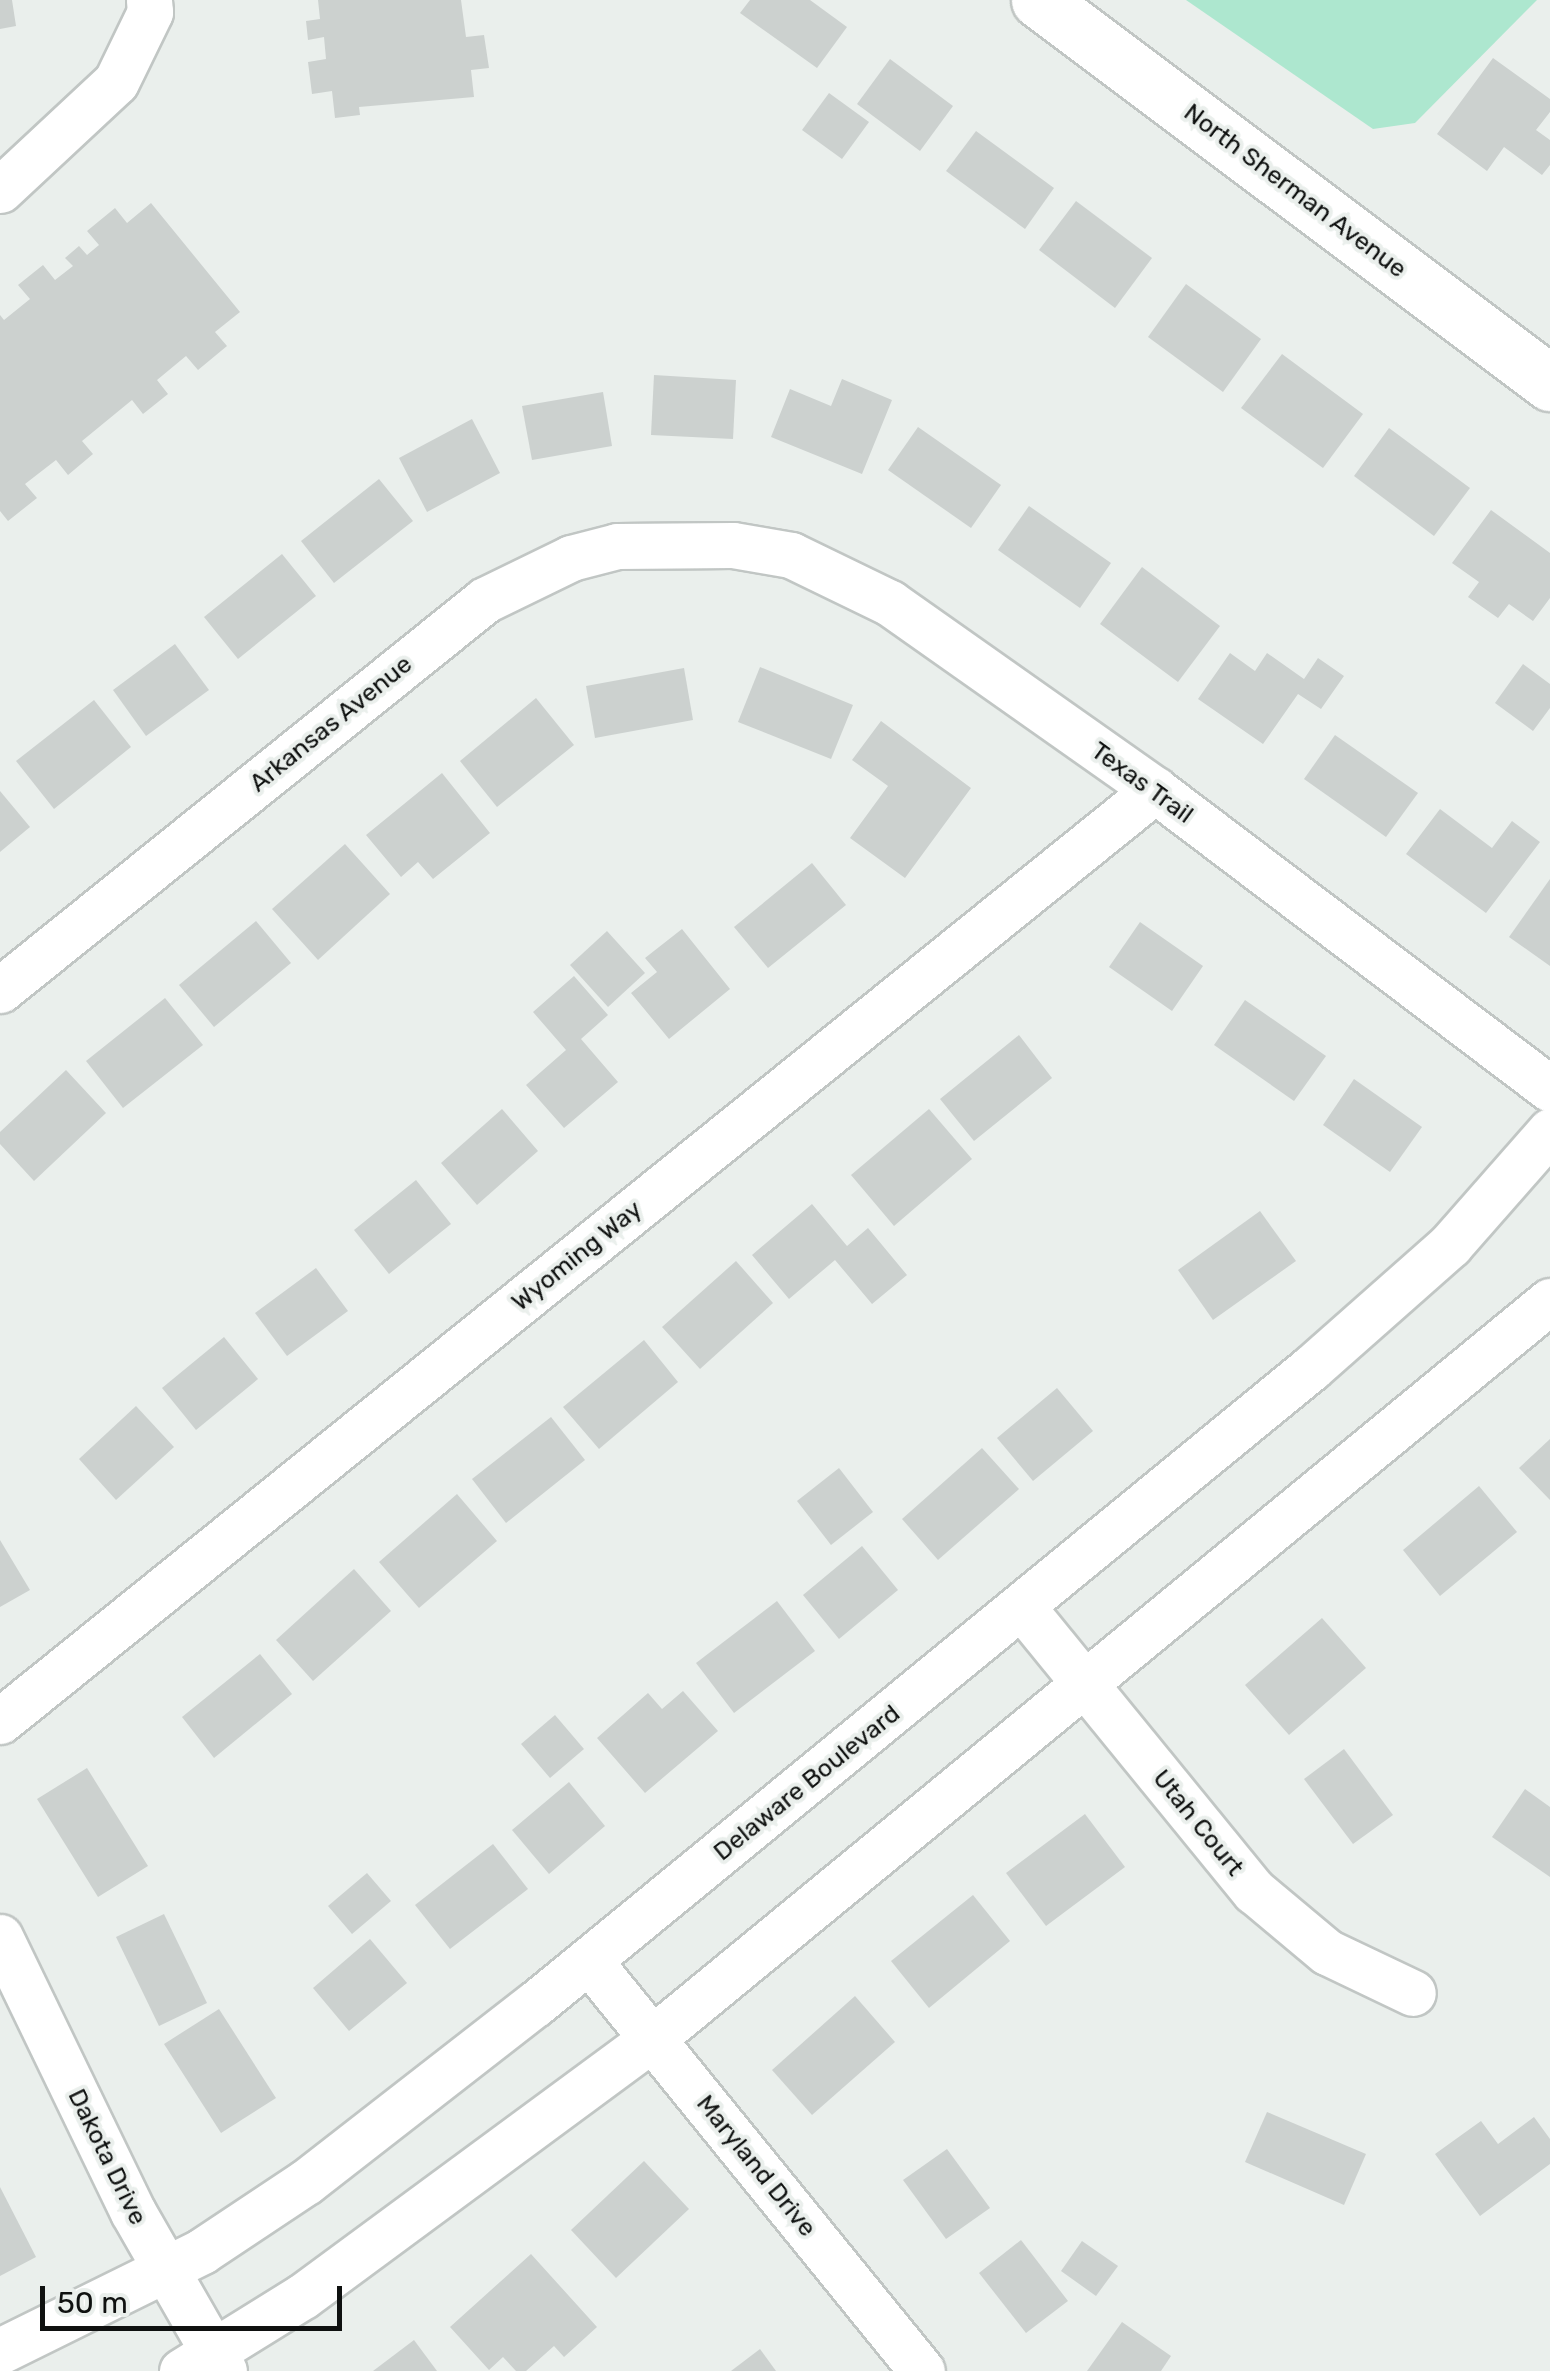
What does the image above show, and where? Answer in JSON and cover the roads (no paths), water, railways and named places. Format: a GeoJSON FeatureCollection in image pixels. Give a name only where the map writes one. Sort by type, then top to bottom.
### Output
{"type":"FeatureCollection","features":[{"type":"Feature","properties":{"kind":"street"},"geometry":{"type":"LineString","coordinates":[[0,190],[59,142],[116,82],[150,12],[148,0]]}},
{"type":"Feature","properties":{"kind":"street","name":"North Sherman Avenue"},"geometry":{"type":"LineString","coordinates":[[1039,0],[1550,383]]}},
{"type":"Feature","properties":{"kind":"street","name":"Arkansas Avenue"},"geometry":{"type":"LineString","coordinates":[[0,990],[485,600],[586,554],[658,541],[701,544]]}},
{"type":"Feature","properties":{"kind":"street","name":"Texas Trail"},"geometry":{"type":"LineString","coordinates":[[701,544],[791,556],[890,603],[1154,790],[1550,1090]]}},
{"type":"Feature","properties":{"kind":"street","name":"Wyoming Way"},"geometry":{"type":"LineString","coordinates":[[0,1721],[1154,790]]}},
{"type":"Feature","properties":{"kind":"street","name":"Delaware Boulevard"},"geometry":{"type":"LineString","coordinates":[[0,2351],[168,2273],[306,2182],[589,1961],[1022,1608],[1450,1245],[1550,1131]]}},
{"type":"Feature","properties":{"kind":"street"},"geometry":{"type":"LineString","coordinates":[[207,2365],[653,2038],[1087,1687],[1550,1301]]}},
{"type":"Feature","properties":{"kind":"street","name":"Utah Court"},"geometry":{"type":"LineString","coordinates":[[1022,1608],[1254,1892],[1327,1952],[1413,1993]]}},
{"type":"Feature","properties":{"kind":"street","name":"Dakota Drive"},"geometry":{"type":"LineString","coordinates":[[0,1937],[168,2273],[207,2365]]}},
{"type":"Feature","properties":{"kind":"street","name":"Maryland Drive"},"geometry":{"type":"LineString","coordinates":[[589,1961],[922,2371]]}}]}
